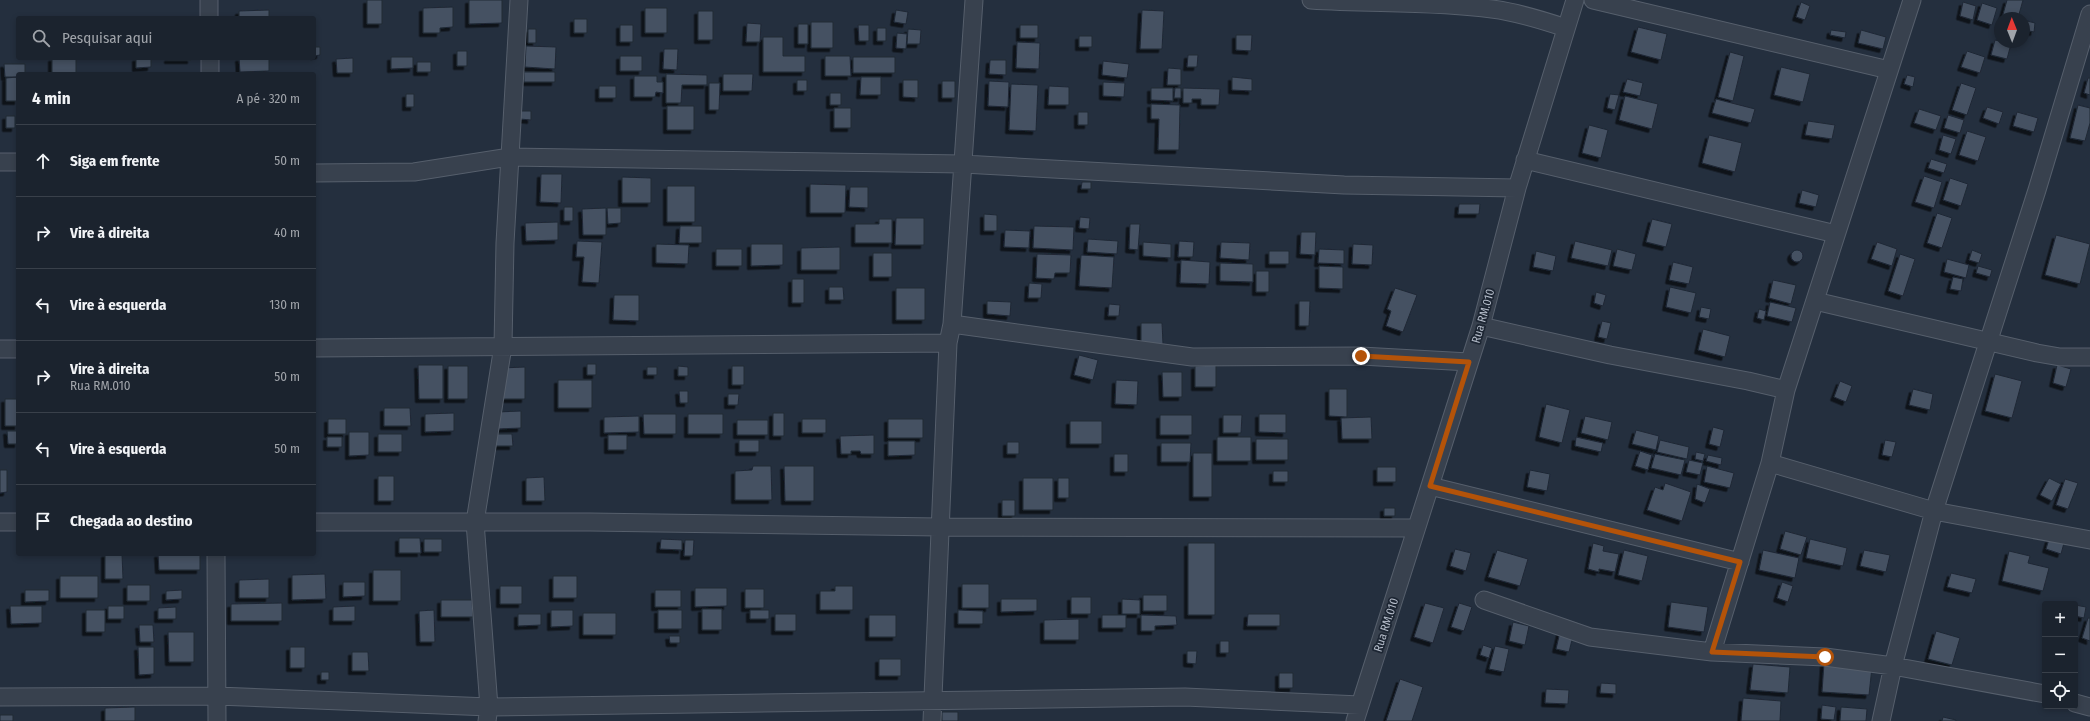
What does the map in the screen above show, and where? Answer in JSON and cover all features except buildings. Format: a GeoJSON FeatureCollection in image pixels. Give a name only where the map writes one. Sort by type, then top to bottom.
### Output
{"type":"FeatureCollection","features":[{"type":"Feature","properties":{"kind":"street"},"geometry":{"type":"LineString","coordinates":[[209,0],[209,16]]}},
{"type":"Feature","properties":{"kind":"street"},"geometry":{"type":"LineString","coordinates":[[488,714],[475,522],[503,346],[505,243],[519,0]]}},
{"type":"Feature","properties":{"kind":"street"},"geometry":{"type":"LineString","coordinates":[[932,721],[939,527],[948,343],[952,324],[974,0]]}},
{"type":"Feature","properties":{"kind":"street"},"geometry":{"type":"LineString","coordinates":[[1311,0],[1418,2],[1492,9],[1524,15],[1566,28]]}},
{"type":"Feature","properties":{"kind":"street","name":"Rua RM.010"},"geometry":{"type":"LineString","coordinates":[[1358,713],[1481,326],[1517,188],[1574,0]]}},
{"type":"Feature","properties":{"kind":"street"},"geometry":{"type":"LineString","coordinates":[[1593,0],[1889,70]]}},
{"type":"Feature","properties":{"kind":"street"},"geometry":{"type":"LineString","coordinates":[[1712,652],[1770,463],[1786,390],[1912,0]]}},
{"type":"Feature","properties":{"kind":"street"},"geometry":{"type":"LineString","coordinates":[[1881,721],[1893,666],[1934,511],[2037,190],[2090,14]]}},
{"type":"Feature","properties":{"kind":"street"},"geometry":{"type":"LineString","coordinates":[[210,60],[210,72]]}},
{"type":"Feature","properties":{"kind":"street"},"geometry":{"type":"LineString","coordinates":[[316,173],[414,172],[510,157],[963,164],[1344,185],[1517,188]]}},
{"type":"Feature","properties":{"kind":"street"},"geometry":{"type":"LineString","coordinates":[[1526,160],[1836,234]]}},
{"type":"Feature","properties":{"kind":"street"},"geometry":{"type":"LineString","coordinates":[[0,162],[16,162]]}},
{"type":"Feature","properties":{"kind":"street"},"geometry":{"type":"LineString","coordinates":[[1815,301],[2052,356],[2090,357]]}},
{"type":"Feature","properties":{"kind":"street"},"geometry":{"type":"LineString","coordinates":[[952,324],[1192,357],[1361,356],[1469,362]]}},
{"type":"Feature","properties":{"kind":"street"},"geometry":{"type":"LineString","coordinates":[[1481,326],[1610,355],[1748,381],[1786,390]]}},
{"type":"Feature","properties":{"kind":"street"},"geometry":{"type":"LineString","coordinates":[[316,348],[948,343]]}},
{"type":"Feature","properties":{"kind":"street"},"geometry":{"type":"LineString","coordinates":[[0,349],[16,349]]}},
{"type":"Feature","properties":{"kind":"street"},"geometry":{"type":"LineString","coordinates":[[1770,463],[1934,511],[2090,540]]}},
{"type":"Feature","properties":{"kind":"street"},"geometry":{"type":"LineString","coordinates":[[1430,486],[1740,562]]}},
{"type":"Feature","properties":{"kind":"street"},"geometry":{"type":"LineString","coordinates":[[0,522],[16,522]]}},
{"type":"Feature","properties":{"kind":"street"},"geometry":{"type":"LineString","coordinates":[[316,522],[475,522],[939,527],[1416,528]]}},
{"type":"Feature","properties":{"kind":"street"},"geometry":{"type":"LineString","coordinates":[[216,556],[217,721]]}},
{"type":"Feature","properties":{"kind":"street"},"geometry":{"type":"LineString","coordinates":[[1484,600],[1590,637],[1712,652],[1825,657],[1893,666],[2042,693]]}},
{"type":"Feature","properties":{"kind":"street"},"geometry":{"type":"LineString","coordinates":[[0,697],[217,696],[488,714],[933,700],[1185,697],[1358,713]]}},
{"type":"Feature","properties":{"kind":"street"},"geometry":{"type":"LineString","coordinates":[[2078,703],[2090,707]]}},
{"type":"Feature","properties":{"kind":"route"},"geometry":{"type":"LineString","coordinates":[[1361,356],[1469,362],[1430,486],[1740,562],[1712,652],[1825,657]]}}]}
